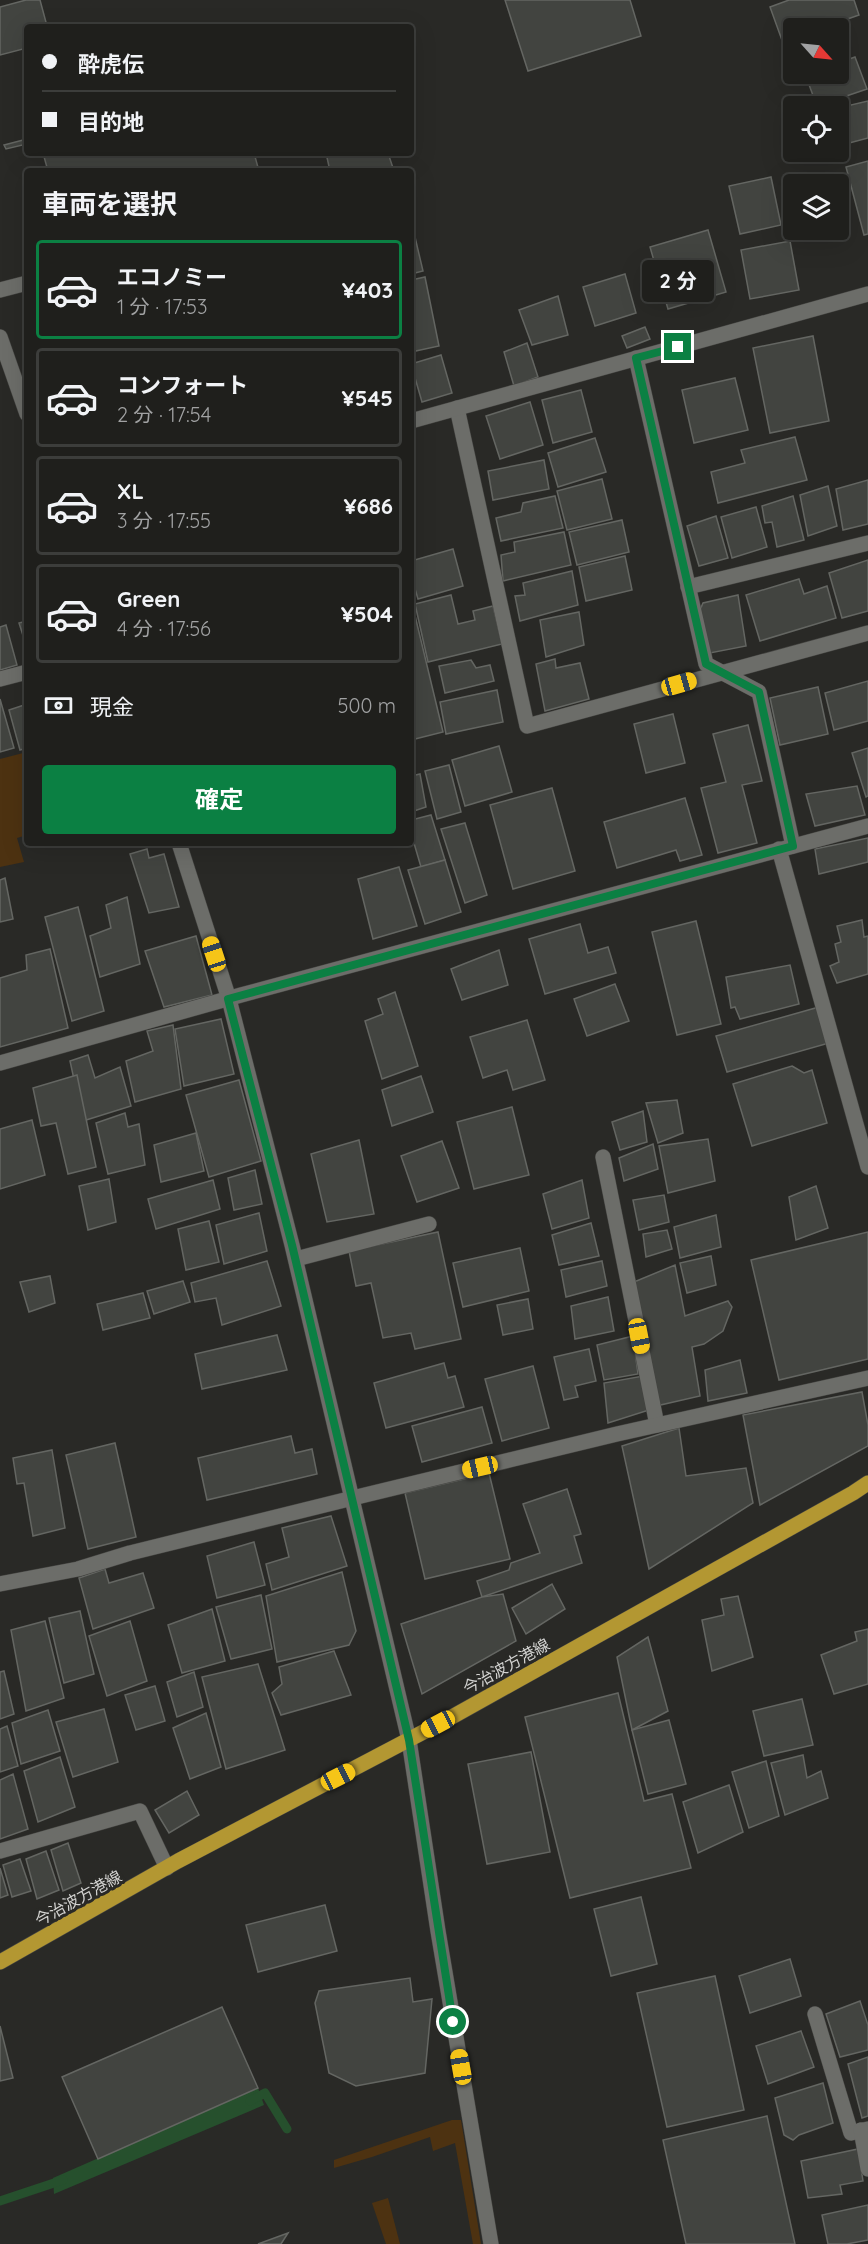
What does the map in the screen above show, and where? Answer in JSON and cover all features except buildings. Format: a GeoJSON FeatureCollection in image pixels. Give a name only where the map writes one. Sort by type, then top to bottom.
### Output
{"type":"FeatureCollection","features":[{"type":"Feature","properties":{"kind":"main road","name":"今治波方港線"},"geometry":{"type":"LineString","coordinates":[[0,1962],[167,1868],[409,1740],[860,1493],[868,1483]]}},
{"type":"Feature","properties":{"kind":"street"},"geometry":{"type":"LineString","coordinates":[[0,290],[24,284]]}},
{"type":"Feature","properties":{"kind":"street"},"geometry":{"type":"LineString","coordinates":[[414,420],[868,294]]}},
{"type":"Feature","properties":{"kind":"street"},"geometry":{"type":"LineString","coordinates":[[0,336],[24,405]]}},
{"type":"Feature","properties":{"kind":"street"},"geometry":{"type":"LineString","coordinates":[[636,358],[706,664],[759,692],[786,847],[868,1167]]}},
{"type":"Feature","properties":{"kind":"street"},"geometry":{"type":"LineString","coordinates":[[457,408],[527,726],[868,633]]}},
{"type":"Feature","properties":{"kind":"street"},"geometry":{"type":"LineString","coordinates":[[688,587],[868,543]]}},
{"type":"Feature","properties":{"kind":"street"},"geometry":{"type":"LineString","coordinates":[[0,679],[24,673]]}},
{"type":"Feature","properties":{"kind":"street"},"geometry":{"type":"LineString","coordinates":[[0,1063],[868,826]]}},
{"type":"Feature","properties":{"kind":"street"},"geometry":{"type":"LineString","coordinates":[[180,846],[228,999],[296,1259],[409,1740],[438,1931],[491,2244]]}},
{"type":"Feature","properties":{"kind":"street"},"geometry":{"type":"LineString","coordinates":[[603,1157],[657,1425]]}},
{"type":"Feature","properties":{"kind":"street"},"geometry":{"type":"LineString","coordinates":[[296,1259],[429,1224]]}},
{"type":"Feature","properties":{"kind":"street"},"geometry":{"type":"LineString","coordinates":[[0,1584],[78,1569],[351,1498],[657,1425],[868,1378]]}},
{"type":"Feature","properties":{"kind":"street"},"geometry":{"type":"LineString","coordinates":[[0,1851],[140,1811],[167,1868]]}},
{"type":"Feature","properties":{"kind":"street"},"geometry":{"type":"LineString","coordinates":[[815,2014],[851,2133],[864,2130],[868,2169]]}},
{"type":"Feature","properties":{"kind":"shaded area"},"geometry":{"type":"Polygon","coordinates":[[[24,753],[24,836],[17,838],[24,862],[0,867],[0,759],[24,753]]]}},
{"type":"Feature","properties":{"kind":"shaded area"},"geometry":{"type":"Polygon","coordinates":[[[258,2088],[264,2105],[54,2194],[53,2178],[258,2088]]]}},
{"type":"Feature","properties":{"kind":"shaded area"},"geometry":{"type":"Polygon","coordinates":[[[452,2120],[461,2120],[481,2244],[473,2244],[455,2143],[433,2151],[430,2137],[334,2168],[334,2160],[452,2120]]]}},
{"type":"Feature","properties":{"kind":"shaded area"},"geometry":{"type":"Polygon","coordinates":[[[388,2198],[400,2244],[386,2244],[372,2203],[388,2198]]]}},
{"type":"Feature","properties":{"kind":"waterway"},"geometry":{"type":"LineString","coordinates":[[250,2101],[265,2093],[287,2129]]}},
{"type":"Feature","properties":{"kind":"waterway"},"geometry":{"type":"LineString","coordinates":[[0,2201],[63,2180]]}},
{"type":"Feature","properties":{"kind":"route"},"geometry":{"type":"LineString","coordinates":[[453,2022],[409,1740],[292,1245],[228,999],[793,846],[759,692],[706,664],[636,358],[678,347]]}}]}
